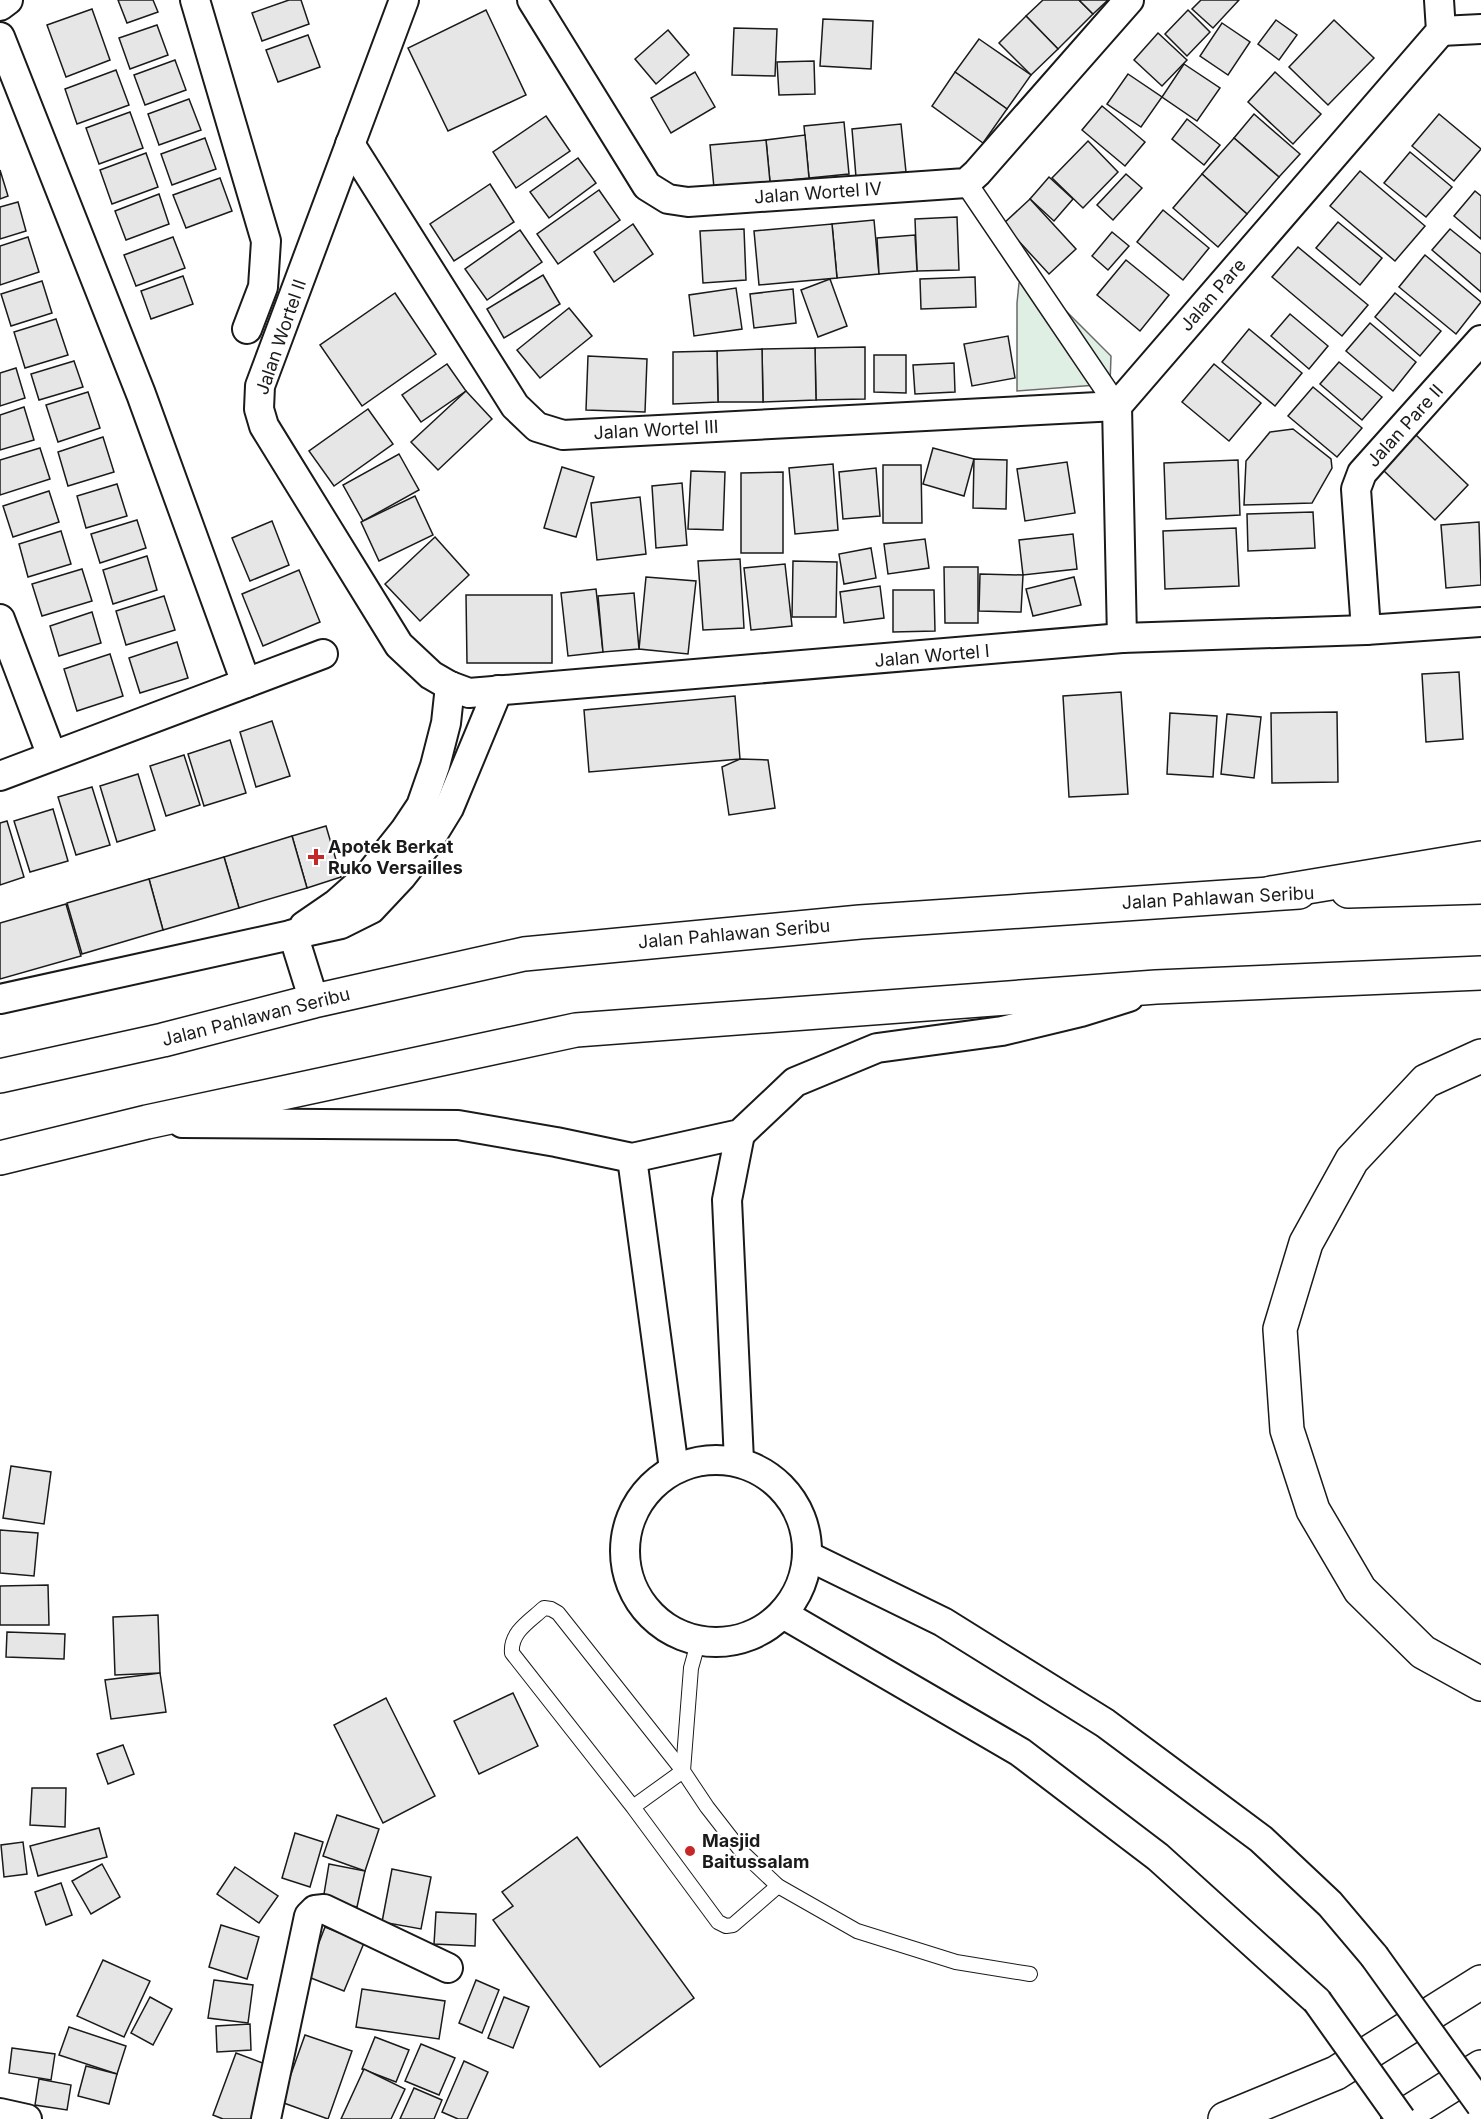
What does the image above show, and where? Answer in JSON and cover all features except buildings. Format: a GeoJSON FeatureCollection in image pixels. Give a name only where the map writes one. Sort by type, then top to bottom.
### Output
{"type":"FeatureCollection","features":[{"type":"Feature","properties":{"kind":"main road"},"geometry":{"type":"LineString","coordinates":[[1271,893],[1481,858]]}},
{"type":"Feature","properties":{"kind":"main road","name":"Jalan Pahlawan Seribu"},"geometry":{"type":"LineString","coordinates":[[0,1076],[163,1040],[314,1001],[524,954],[860,922],[1271,893],[1481,887]]}},
{"type":"Feature","properties":{"kind":"main road"},"geometry":{"type":"LineString","coordinates":[[0,1158],[147,1122],[576,1030],[1156,987],[1481,973]]}},
{"type":"Feature","properties":{"kind":"main road"},"geometry":{"type":"LineString","coordinates":[[1481,1056],[1426,1081],[1352,1160],[1306,1243],[1280,1329],[1287,1430],[1313,1510],[1360,1590],[1423,1652],[1481,1684]]}},
{"type":"Feature","properties":{"kind":"main road"},"geometry":{"type":"LineString","coordinates":[[1225,2119],[1336,2073],[1481,1982]]}},
{"type":"Feature","properties":{"kind":"main road"},"geometry":{"type":"LineString","coordinates":[[1399,2119],[1481,2067]]}},
{"type":"Feature","properties":{"kind":"street"},"geometry":{"type":"LineString","coordinates":[[0,6],[8,0]]}},
{"type":"Feature","properties":{"kind":"street"},"geometry":{"type":"LineString","coordinates":[[195,0],[266,242],[263,286],[247,329]]}},
{"type":"Feature","properties":{"kind":"street","name":"Jalan Wortel II"},"geometry":{"type":"LineString","coordinates":[[405,0],[260,386],[259,409],[264,426],[399,645],[431,675],[450,686],[469,693],[498,690]]}},
{"type":"Feature","properties":{"kind":"street","name":"Jalan Wortel IV"},"geometry":{"type":"LineString","coordinates":[[532,0],[647,186],[668,199],[687,202],[966,183]]}},
{"type":"Feature","properties":{"kind":"street"},"geometry":{"type":"LineString","coordinates":[[1122,639],[1117,406],[966,183],[1130,0]]}},
{"type":"Feature","properties":{"kind":"street"},"geometry":{"type":"LineString","coordinates":[[1439,0],[1441,31],[1481,29]]}},
{"type":"Feature","properties":{"kind":"street","name":"Jalan Pare"},"geometry":{"type":"LineString","coordinates":[[1117,406],[1441,31]]}},
{"type":"Feature","properties":{"kind":"street"},"geometry":{"type":"LineString","coordinates":[[0,37],[141,394],[246,683]]}},
{"type":"Feature","properties":{"kind":"street","name":"Jalan Wortel III"},"geometry":{"type":"LineString","coordinates":[[350,144],[515,406],[537,427],[563,435],[1117,406]]}},
{"type":"Feature","properties":{"kind":"street","name":"Jalan Pare II"},"geometry":{"type":"LineString","coordinates":[[1366,630],[1357,482],[1362,473],[1476,354]]}},
{"type":"Feature","properties":{"kind":"street"},"geometry":{"type":"LineString","coordinates":[[0,619],[52,756]]}},
{"type":"Feature","properties":{"kind":"street","name":"Jalan Wortel I"},"geometry":{"type":"LineString","coordinates":[[498,690],[1122,639],[1366,630],[1481,622]]}},
{"type":"Feature","properties":{"kind":"street"},"geometry":{"type":"LineString","coordinates":[[0,776],[323,654]]}},
{"type":"Feature","properties":{"kind":"street"},"geometry":{"type":"LineString","coordinates":[[293,934],[336,904],[369,874],[405,830],[421,806],[447,723],[450,686]]}},
{"type":"Feature","properties":{"kind":"street"},"geometry":{"type":"LineString","coordinates":[[0,999],[341,924],[371,909],[402,876],[427,844],[449,808],[498,690]]}},
{"type":"Feature","properties":{"kind":"street"},"geometry":{"type":"LineString","coordinates":[[293,934],[314,1001]]}},
{"type":"Feature","properties":{"kind":"street"},"geometry":{"type":"LineString","coordinates":[[147,1122],[458,1125],[632,1158],[740,1134],[795,1082],[877,1048],[1002,1031],[1081,1012],[1156,987]]}},
{"type":"Feature","properties":{"kind":"street"},"geometry":{"type":"LineString","coordinates":[[739,1461],[727,1200],[740,1134]]}},
{"type":"Feature","properties":{"kind":"street"},"geometry":{"type":"LineString","coordinates":[[632,1158],[674,1469]]}},
{"type":"Feature","properties":{"kind":"street"},"geometry":{"type":"LineString","coordinates":[[717,1458],[739,1461],[768,1474],[791,1496],[805,1525],[808,1556],[800,1587],[783,1614],[757,1633],[727,1642],[698,1643],[666,1628],[643,1606],[629,1578],[625,1546],[632,1515],[649,1489],[674,1469],[695,1461],[717,1458]]}},
{"type":"Feature","properties":{"kind":"street"},"geometry":{"type":"LineString","coordinates":[[808,1556],[943,1623],[1105,1723],[1261,1839],[1330,1904],[1374,1956],[1481,2105]]}},
{"type":"Feature","properties":{"kind":"street"},"geometry":{"type":"LineString","coordinates":[[783,1614],[1020,1752],[1158,1857],[1317,2001],[1399,2119]]}},
{"type":"Feature","properties":{"kind":"street"},"geometry":{"type":"LineString","coordinates":[[266,2119],[309,1916],[315,1910],[324,1909],[448,1968]]}},
{"type":"Feature","properties":{"kind":"street"},"geometry":{"type":"LineString","coordinates":[[0,2113],[27,2119]]}},
{"type":"Feature","properties":{"kind":"lane"},"geometry":{"type":"LineString","coordinates":[[778,1886],[733,1925],[726,1926],[718,1922],[633,1807],[512,1653],[513,1636],[544,1608],[558,1613],[683,1771],[706,1807],[742,1852],[778,1886],[857,1931],[956,1962],[1030,1974]]}},
{"type":"Feature","properties":{"kind":"lane"},"geometry":{"type":"LineString","coordinates":[[633,1807],[683,1771],[691,1668],[698,1643]]}},
{"type":"Feature","properties":{"kind":"green space"},"geometry":{"type":"Polygon","coordinates":[[[1033,278],[1111,356],[1110,384],[1017,391],[1019,283],[1033,278]]]}},
{"type":"Feature","properties":{"kind":"place","name":"Apotek Berkat Ruko Versailles"},"geometry":{"type":"Point","coordinates":[316,857]}},
{"type":"Feature","properties":{"kind":"place","name":"Masjid Baitussalam"},"geometry":{"type":"Point","coordinates":[690,1851]}}]}
